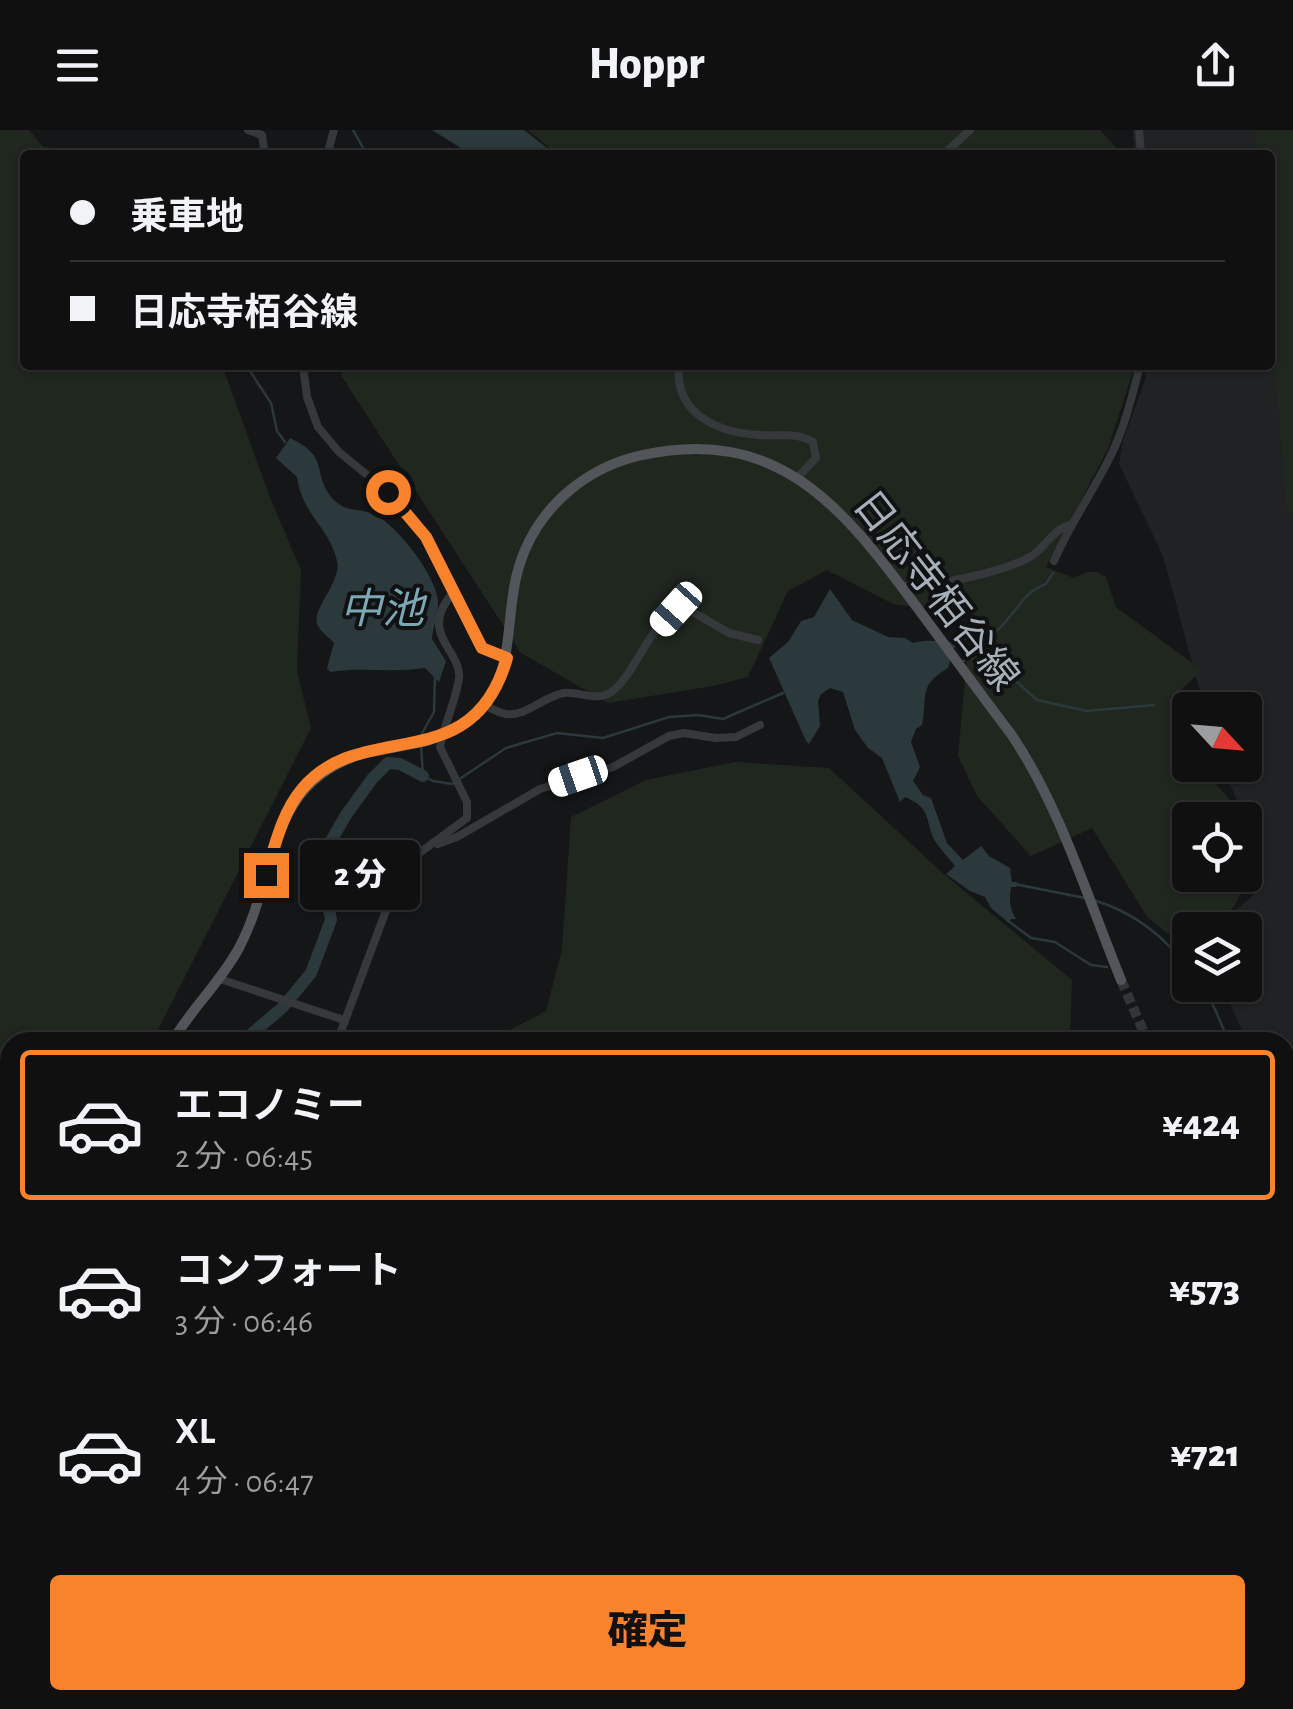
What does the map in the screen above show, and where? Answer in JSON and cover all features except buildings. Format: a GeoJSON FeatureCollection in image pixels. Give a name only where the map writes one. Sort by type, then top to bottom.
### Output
{"type":"FeatureCollection","features":[{"type":"Feature","properties":{"kind":"main road","name":"日応寺栢谷線"},"geometry":{"type":"LineString","coordinates":[[180,1032],[220,979],[247,932],[283,822],[296,798],[326,768],[366,753],[427,741],[452,731],[484,705],[507,658],[514,587],[527,544],[546,513],[590,476],[633,457],[694,449],[749,457],[797,478],[848,519],[1011,734],[1033,769],[1121,980]]}},
{"type":"Feature","properties":{"kind":"street"},"geometry":{"type":"LineString","coordinates":[[248,130],[262,135],[264,150]]}},
{"type":"Feature","properties":{"kind":"street"},"geometry":{"type":"LineString","coordinates":[[948,150],[970,130]]}},
{"type":"Feature","properties":{"kind":"street"},"geometry":{"type":"LineString","coordinates":[[304,370],[307,397],[318,427],[339,452],[411,516],[426,537],[482,648],[507,658]]}},
{"type":"Feature","properties":{"kind":"street"},"geometry":{"type":"LineString","coordinates":[[678,370],[680,394],[700,419],[748,434],[796,435],[813,442],[816,458],[797,478]]}},
{"type":"Feature","properties":{"kind":"street"},"geometry":{"type":"LineString","coordinates":[[1054,560],[1070,524],[1088,501],[1108,462],[1139,370]]}},
{"type":"Feature","properties":{"kind":"street"},"geometry":{"type":"LineString","coordinates":[[901,586],[926,586],[1016,564],[1070,524]]}},
{"type":"Feature","properties":{"kind":"street"},"geometry":{"type":"LineString","coordinates":[[340,1032],[404,865],[467,818],[467,802],[440,747],[458,672],[439,630],[448,599],[454,592]]}},
{"type":"Feature","properties":{"kind":"street"},"geometry":{"type":"LineString","coordinates":[[484,705],[506,714],[565,692],[592,698],[614,692],[651,637],[676,609],[684,607],[729,633],[758,640]]}},
{"type":"Feature","properties":{"kind":"street"},"geometry":{"type":"LineString","coordinates":[[429,847],[457,838],[540,789],[612,767],[669,736],[736,736],[760,725]]}},
{"type":"Feature","properties":{"kind":"street"},"geometry":{"type":"LineString","coordinates":[[220,979],[344,1020]]}},
{"type":"Feature","properties":{"kind":"shaded area"},"geometry":{"type":"Polygon","coordinates":[[[0,130],[29,130],[42,146],[59,150],[20,150],[20,370],[224,370],[301,570],[297,671],[311,728],[157,1032],[0,1032],[0,130]]]}},
{"type":"Feature","properties":{"kind":"shaded area"},"geometry":{"type":"Polygon","coordinates":[[[528,130],[1100,130],[1118,150],[552,150],[528,130]]]}},
{"type":"Feature","properties":{"kind":"shaded area"},"geometry":{"type":"Polygon","coordinates":[[[1133,130],[1293,130],[1293,1032],[1243,1032],[1229,1002],[1262,1002],[1262,912],[1234,912],[1253,892],[1262,892],[1262,802],[1238,802],[1229,782],[1262,782],[1262,692],[1200,692],[1163,556],[1119,464],[1146,370],[1275,370],[1275,150],[1135,150],[1133,130]]]}},
{"type":"Feature","properties":{"kind":"shaded area"},"geometry":{"type":"Polygon","coordinates":[[[1255,130],[1293,130],[1293,522],[1287,511],[1275,369],[1275,150],[1257,150],[1255,130]]]}},
{"type":"Feature","properties":{"kind":"shaded area"},"geometry":{"type":"Polygon","coordinates":[[[342,370],[1133,370],[1108,449],[1046,567],[1074,578],[1087,572],[1106,577],[1116,607],[1202,670],[1181,692],[1172,692],[1172,782],[1214,782],[1231,802],[1172,802],[1172,892],[1240,892],[1238,900],[1228,912],[1172,912],[1172,931],[1168,934],[1147,917],[1092,828],[1031,856],[977,796],[958,756],[971,615],[893,604],[827,570],[788,591],[748,677],[608,703],[521,653],[342,377],[342,370]]]}},
{"type":"Feature","properties":{"kind":"shaded area"},"geometry":{"type":"Polygon","coordinates":[[[735,762],[829,768],[945,875],[1072,980],[1070,1032],[505,1032],[546,1011],[562,949],[571,817],[646,780],[735,762]]]}},
{"type":"Feature","properties":{"kind":"water"},"geometry":{"type":"Polygon","coordinates":[[[432,130],[524,130],[550,150],[464,150],[432,130]]]}},
{"type":"Feature","properties":{"kind":"water","name":"中池"},"geometry":{"type":"Polygon","coordinates":[[[290,438],[316,459],[333,499],[343,507],[384,521],[423,565],[438,600],[432,639],[446,661],[439,682],[425,668],[330,672],[327,668],[334,643],[316,620],[335,578],[337,561],[304,502],[297,477],[276,458],[290,438]]]}},
{"type":"Feature","properties":{"kind":"water"},"geometry":{"type":"Polygon","coordinates":[[[830,589],[852,620],[888,637],[913,643],[965,640],[954,648],[948,668],[928,686],[922,725],[911,742],[920,767],[913,781],[923,795],[931,798],[947,843],[963,860],[981,846],[989,856],[1010,868],[1012,882],[1017,882],[1016,887],[1011,887],[1010,896],[1016,919],[1009,923],[991,908],[985,897],[946,874],[955,866],[935,841],[924,811],[905,797],[900,802],[882,758],[868,748],[855,730],[843,692],[830,688],[821,694],[820,726],[809,744],[806,741],[769,658],[788,642],[801,621],[814,617],[830,589]]]}},
{"type":"Feature","properties":{"kind":"waterway"},"geometry":{"type":"LineString","coordinates":[[353,130],[364,150]]}},
{"type":"Feature","properties":{"kind":"waterway"},"geometry":{"type":"LineString","coordinates":[[249,370],[271,403],[277,431],[285,442]]}},
{"type":"Feature","properties":{"kind":"waterway"},"geometry":{"type":"LineString","coordinates":[[964,640],[975,633],[985,638],[994,633],[1053,573]]}},
{"type":"Feature","properties":{"kind":"waterway"},"geometry":{"type":"LineString","coordinates":[[963,661],[972,658],[1016,681],[1037,700],[1087,711],[1154,705]]}},
{"type":"Feature","properties":{"kind":"waterway"},"geometry":{"type":"LineString","coordinates":[[420,737],[434,712],[435,675]]}},
{"type":"Feature","properties":{"kind":"waterway"},"geometry":{"type":"LineString","coordinates":[[421,745],[423,776],[452,784],[506,748],[557,733],[603,738],[669,717],[698,715],[723,719],[783,693]]}},
{"type":"Feature","properties":{"kind":"waterway"},"geometry":{"type":"LineString","coordinates":[[254,1032],[283,1007],[311,973],[331,920],[325,885],[328,846],[346,815],[388,763],[400,764],[423,776]]}},
{"type":"Feature","properties":{"kind":"waterway"},"geometry":{"type":"LineString","coordinates":[[1014,884],[1085,898]]}},
{"type":"Feature","properties":{"kind":"waterway"},"geometry":{"type":"LineString","coordinates":[[1093,900],[1148,927],[1172,949]]}},
{"type":"Feature","properties":{"kind":"waterway"},"geometry":{"type":"LineString","coordinates":[[1007,920],[1031,938],[1055,942],[1091,965],[1107,967]]}},
{"type":"Feature","properties":{"kind":"waterway"},"geometry":{"type":"LineString","coordinates":[[1211,1002],[1225,1032]]}},
{"type":"Feature","properties":{"kind":"tunnel"},"geometry":{"type":"LineString","coordinates":[[1121,980],[1144,1032]]}},
{"type":"Feature","properties":{"kind":"route"},"geometry":{"type":"LineString","coordinates":[[266,875],[283,822],[314,778],[348,758],[427,741],[452,731],[484,705],[502,674],[507,658],[482,648],[426,537],[388,492]]}}]}
